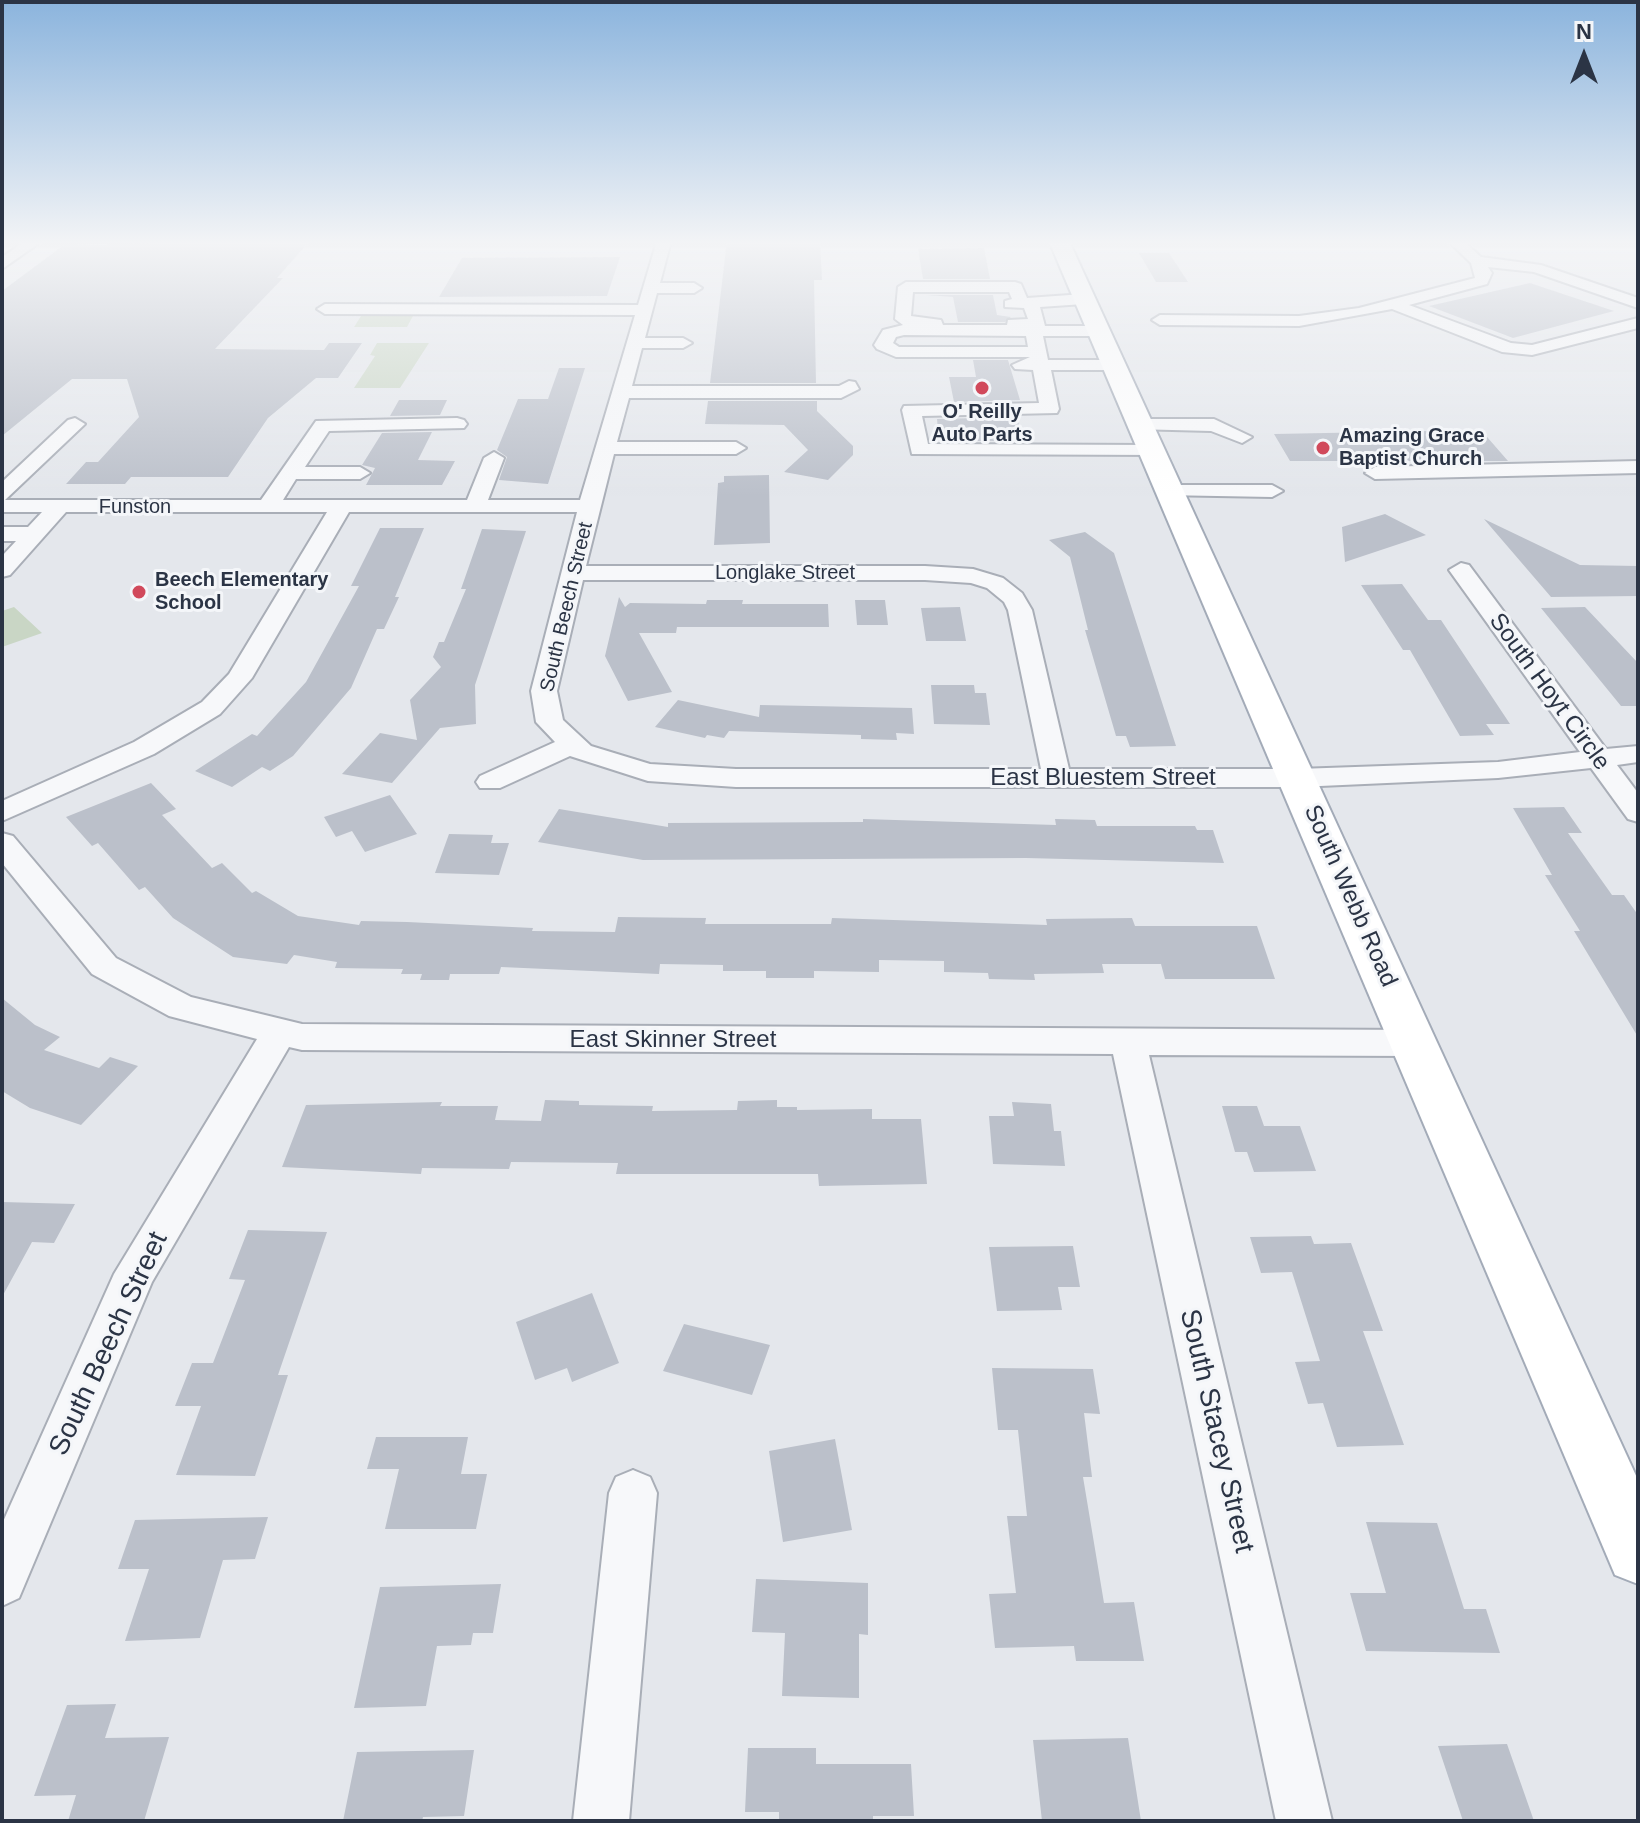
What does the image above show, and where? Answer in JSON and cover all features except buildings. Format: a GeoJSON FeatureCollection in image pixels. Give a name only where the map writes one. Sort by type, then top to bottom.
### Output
{"type":"FeatureCollection","features":[{"type":"Feature","properties":{"kind":"main road","name":"South Webb Road"},"geometry":{"type":"LineString","coordinates":[[1096,326],[1633,1531]]}},
{"type":"Feature","properties":{"kind":"street","name":"South Beech Street"},"geometry":{"type":"LineString","coordinates":[[574,744],[550,722],[544,691],[589,506],[641,326]]}},
{"type":"Feature","properties":{"kind":"street"},"geometry":{"type":"LineString","coordinates":[[999,326],[1099,332]]}},
{"type":"Feature","properties":{"kind":"street"},"geometry":{"type":"LineString","coordinates":[[1084,326],[1099,332]]}},
{"type":"Feature","properties":{"kind":"street"},"geometry":{"type":"LineString","coordinates":[[1450,326],[1508,348],[1532,350],[1626,326]]}},
{"type":"Feature","properties":{"kind":"street"},"geometry":{"type":"LineString","coordinates":[[1036,327],[903,330],[889,334],[883,345],[896,352],[1039,359]]}},
{"type":"Feature","properties":{"kind":"street"},"geometry":{"type":"LineString","coordinates":[[1036,327],[1039,359],[1056,430]]}},
{"type":"Feature","properties":{"kind":"street"},"geometry":{"type":"LineString","coordinates":[[953,366],[1039,359],[1099,332]]}},
{"type":"Feature","properties":{"kind":"street"},"geometry":{"type":"LineString","coordinates":[[638,340],[684,340]]}},
{"type":"Feature","properties":{"kind":"street"},"geometry":{"type":"LineString","coordinates":[[624,392],[841,392],[850,389],[849,386]]}},
{"type":"Feature","properties":{"kind":"street"},"geometry":{"type":"LineString","coordinates":[[1056,430],[919,450],[911,410],[1056,430],[1146,438],[1214,425],[1242,437]]}},
{"type":"Feature","properties":{"kind":"street"},"geometry":{"type":"LineString","coordinates":[[2,494],[75,424]]}},
{"type":"Feature","properties":{"kind":"street"},"geometry":{"type":"LineString","coordinates":[[267,507],[323,425],[457,424]]}},
{"type":"Feature","properties":{"kind":"street"},"geometry":{"type":"LineString","coordinates":[[606,448],[736,448]]}},
{"type":"Feature","properties":{"kind":"street"},"geometry":{"type":"LineString","coordinates":[[475,507],[494,458]]}},
{"type":"Feature","properties":{"kind":"street"},"geometry":{"type":"LineString","coordinates":[[1375,473],[1638,467]]}},
{"type":"Feature","properties":{"kind":"street"},"geometry":{"type":"LineString","coordinates":[[290,473],[360,473]]}},
{"type":"Feature","properties":{"kind":"street"},"geometry":{"type":"LineString","coordinates":[[1169,491],[1272,491]]}},
{"type":"Feature","properties":{"kind":"street","name":"Funston"},"geometry":{"type":"LineString","coordinates":[[2,506],[341,507]]}},
{"type":"Feature","properties":{"kind":"street"},"geometry":{"type":"LineString","coordinates":[[2,812],[144,748],[211,708],[239,678],[341,507],[589,506]]}},
{"type":"Feature","properties":{"kind":"street"},"geometry":{"type":"LineString","coordinates":[[2,570],[59,507]]}},
{"type":"Feature","properties":{"kind":"street"},"geometry":{"type":"LineString","coordinates":[[2,534],[34,534]]}},
{"type":"Feature","properties":{"kind":"street"},"geometry":{"type":"LineString","coordinates":[[1020,570],[995,583],[1014,598],[1020,610],[1057,778]]}},
{"type":"Feature","properties":{"kind":"street","name":"South Hoyt Circle"},"geometry":{"type":"LineString","coordinates":[[1461,570],[1638,813]]}},
{"type":"Feature","properties":{"kind":"street","name":"Longlake Street"},"geometry":{"type":"LineString","coordinates":[[574,573],[925,573],[973,576],[995,583]]}},
{"type":"Feature","properties":{"kind":"street"},"geometry":{"type":"LineString","coordinates":[[490,782],[574,744]]}},
{"type":"Feature","properties":{"kind":"street","name":"East Bluestem Street"},"geometry":{"type":"LineString","coordinates":[[574,744],[581,752],[648,772],[736,778],[1298,778],[1498,770],[1638,754]]}},
{"type":"Feature","properties":{"kind":"street","name":"East Skinner Street"},"geometry":{"type":"LineString","coordinates":[[2,843],[104,966],[181,1007],[302,1037],[1416,1043]]}},
{"type":"Feature","properties":{"kind":"street","name":"South Beech Street"},"geometry":{"type":"LineString","coordinates":[[2,1581],[135,1274],[280,1031]]}},
{"type":"Feature","properties":{"kind":"street","name":"South Stacey Street"},"geometry":{"type":"LineString","coordinates":[[1128,1041],[1304,1821]]}},
{"type":"Feature","properties":{"kind":"street"},"geometry":{"type":"LineString","coordinates":[[601,1821],[633,1493]]}},
{"type":"Feature","properties":{"kind":"green space"},"geometry":{"type":"Polygon","coordinates":[[[355,326],[408,326],[407,327],[355,326]]]}},
{"type":"Feature","properties":{"kind":"green space"},"geometry":{"type":"Polygon","coordinates":[[[377,343],[429,343],[400,388],[354,388],[375,356],[370,355],[377,343]]]}},
{"type":"Feature","properties":{"kind":"green space"},"geometry":{"type":"Polygon","coordinates":[[[14,607],[42,633],[2,647],[2,611],[14,607]]]}},
{"type":"Feature","properties":{"kind":"place","name":"O' Reilly Auto Parts"},"geometry":{"type":"Point","coordinates":[982,388]}},
{"type":"Feature","properties":{"kind":"place","name":"Amazing Grace Baptist Church"},"geometry":{"type":"Point","coordinates":[1323,448]}},
{"type":"Feature","properties":{"kind":"place","name":"Beech Elementary School"},"geometry":{"type":"Point","coordinates":[139,592]}}]}
